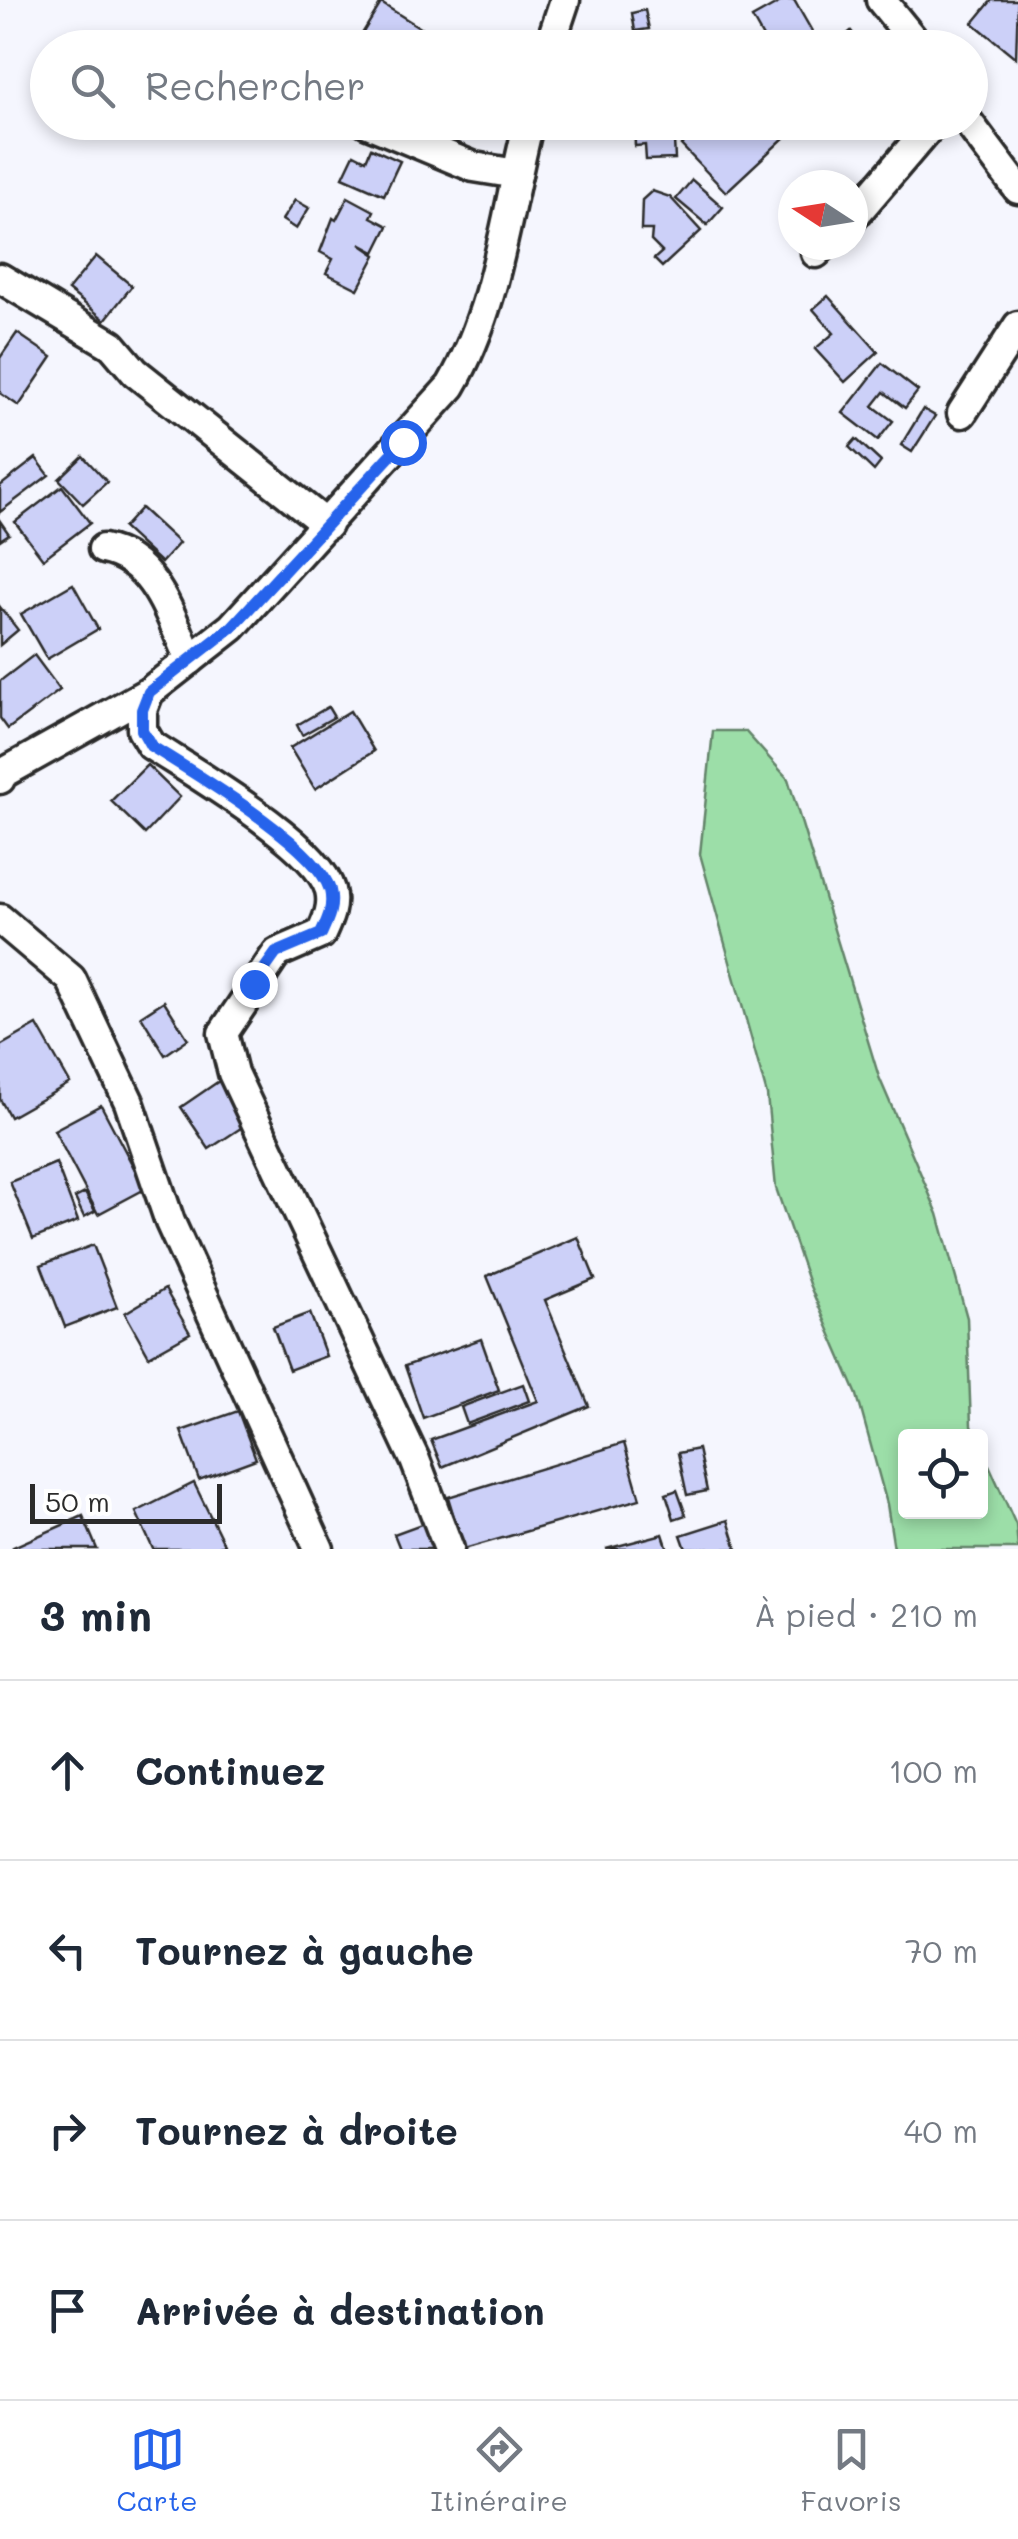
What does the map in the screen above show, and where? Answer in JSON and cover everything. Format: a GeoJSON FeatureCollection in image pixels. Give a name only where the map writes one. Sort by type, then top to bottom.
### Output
{"type":"FeatureCollection","features":[{"type":"Feature","properties":{"kind":"street"},"geometry":{"type":"LineString","coordinates":[[555,30],[565,0]]}},
{"type":"Feature","properties":{"kind":"street"},"geometry":{"type":"LineString","coordinates":[[881,0],[905,30]]}},
{"type":"Feature","properties":{"kind":"street"},"geometry":{"type":"LineString","coordinates":[[409,140],[474,167],[517,174]]}},
{"type":"Feature","properties":{"kind":"street"},"geometry":{"type":"LineString","coordinates":[[0,779],[2,774],[149,692],[232,627],[451,386],[472,350],[489,304],[526,140]]}},
{"type":"Feature","properties":{"kind":"street"},"geometry":{"type":"LineString","coordinates":[[868,199],[919,140]]}},
{"type":"Feature","properties":{"kind":"street"},"geometry":{"type":"LineString","coordinates":[[986,140],[1008,163],[1018,189]]}},
{"type":"Feature","properties":{"kind":"street"},"geometry":{"type":"LineString","coordinates":[[0,278],[112,346],[135,372],[327,525]]}},
{"type":"Feature","properties":{"kind":"street"},"geometry":{"type":"LineString","coordinates":[[962,413],[1018,326]]}},
{"type":"Feature","properties":{"kind":"street"},"geometry":{"type":"LineString","coordinates":[[103,549],[124,553],[141,564],[190,660]]}},
{"type":"Feature","properties":{"kind":"street"},"geometry":{"type":"LineString","coordinates":[[149,692],[142,710],[142,730],[151,746],[300,849],[330,888],[331,913],[321,934],[276,953],[224,1033],[233,1073],[415,1460],[449,1549]]}},
{"type":"Feature","properties":{"kind":"street"},"geometry":{"type":"LineString","coordinates":[[0,918],[71,979],[129,1102],[170,1222],[318,1549]]}},
{"type":"Feature","properties":{"kind":"green space"},"geometry":{"type":"Polygon","coordinates":[[[713,731],[745,731],[788,779],[879,1077],[938,1214],[967,1318],[972,1429],[898,1429],[898,1519],[988,1519],[988,1463],[1016,1525],[1018,1549],[894,1549],[887,1504],[857,1395],[809,1284],[776,1188],[767,1095],[700,854],[713,731]]]}},
{"type":"Feature","properties":{"kind":"building"},"geometry":{"type":"Polygon","coordinates":[[[784,0],[794,0],[811,30],[759,30],[752,18],[784,0]]]}},
{"type":"Feature","properties":{"kind":"building"},"geometry":{"type":"Polygon","coordinates":[[[992,0],[1018,0],[1016,58],[988,35],[988,30],[973,23],[992,0]]]}},
{"type":"Feature","properties":{"kind":"building"},"geometry":{"type":"Polygon","coordinates":[[[381,3],[424,30],[364,30],[381,3]]]}},
{"type":"Feature","properties":{"kind":"building"},"geometry":{"type":"Polygon","coordinates":[[[645,10],[649,29],[635,30],[632,13],[645,10]]]}},
{"type":"Feature","properties":{"kind":"building"},"geometry":{"type":"Polygon","coordinates":[[[635,140],[674,140],[675,159],[646,160],[645,145],[635,146],[635,140]]]}},
{"type":"Feature","properties":{"kind":"building"},"geometry":{"type":"Polygon","coordinates":[[[686,140],[782,140],[726,192],[681,145],[686,140]]]}},
{"type":"Feature","properties":{"kind":"building"},"geometry":{"type":"Polygon","coordinates":[[[371,148],[400,161],[384,195],[343,177],[354,154],[366,160],[371,148]]]}},
{"type":"Feature","properties":{"kind":"building"},"geometry":{"type":"Polygon","coordinates":[[[692,180],[723,207],[707,225],[676,199],[692,180]]]}},
{"type":"Feature","properties":{"kind":"building"},"geometry":{"type":"Polygon","coordinates":[[[652,191],[670,197],[701,231],[662,267],[654,259],[662,252],[651,241],[652,230],[641,230],[642,200],[652,191]]]}},
{"type":"Feature","properties":{"kind":"building"},"geometry":{"type":"Polygon","coordinates":[[[348,197],[374,211],[371,217],[388,226],[375,252],[360,244],[376,255],[358,289],[326,273],[333,259],[320,252],[333,218],[336,220],[348,197]]]}},
{"type":"Feature","properties":{"kind":"building"},"geometry":{"type":"Polygon","coordinates":[[[295,200],[309,208],[296,229],[282,220],[295,200]]]}},
{"type":"Feature","properties":{"kind":"building"},"geometry":{"type":"Polygon","coordinates":[[[96,256],[132,286],[105,320],[68,290],[96,256]]]}},
{"type":"Feature","properties":{"kind":"building"},"geometry":{"type":"Polygon","coordinates":[[[828,296],[878,352],[845,382],[815,349],[834,333],[813,309],[828,296]]]}},
{"type":"Feature","properties":{"kind":"building"},"geometry":{"type":"Polygon","coordinates":[[[17,333],[52,357],[19,406],[0,393],[0,358],[17,333]]]}},
{"type":"Feature","properties":{"kind":"building"},"geometry":{"type":"Polygon","coordinates":[[[882,363],[918,391],[905,408],[884,392],[873,406],[893,421],[878,440],[843,413],[882,363]]]}},
{"type":"Feature","properties":{"kind":"building"},"geometry":{"type":"Polygon","coordinates":[[[923,409],[935,416],[912,452],[901,445],[923,409]]]}},
{"type":"Feature","properties":{"kind":"building"},"geometry":{"type":"Polygon","coordinates":[[[856,439],[881,462],[874,471],[849,447],[856,439]]]}},
{"type":"Feature","properties":{"kind":"building"},"geometry":{"type":"Polygon","coordinates":[[[83,456],[107,482],[83,504],[59,479],[83,456]]]}},
{"type":"Feature","properties":{"kind":"building"},"geometry":{"type":"Polygon","coordinates":[[[36,458],[49,475],[0,512],[0,486],[36,458]]]}},
{"type":"Feature","properties":{"kind":"building"},"geometry":{"type":"Polygon","coordinates":[[[62,486],[90,523],[43,559],[15,522],[62,486]]]}},
{"type":"Feature","properties":{"kind":"building"},"geometry":{"type":"Polygon","coordinates":[[[141,508],[179,543],[161,563],[123,528],[141,508]]]}},
{"type":"Feature","properties":{"kind":"building"},"geometry":{"type":"Polygon","coordinates":[[[0,521],[9,534],[0,540],[0,521]]]}},
{"type":"Feature","properties":{"kind":"building"},"geometry":{"type":"Polygon","coordinates":[[[73,584],[98,629],[47,659],[21,614],[73,584]]]}},
{"type":"Feature","properties":{"kind":"building"},"geometry":{"type":"Polygon","coordinates":[[[0,607],[18,630],[0,645],[0,607]]]}},
{"type":"Feature","properties":{"kind":"building"},"geometry":{"type":"Polygon","coordinates":[[[34,655],[60,690],[8,729],[0,718],[0,681],[34,655]]]}},
{"type":"Feature","properties":{"kind":"building"},"geometry":{"type":"Polygon","coordinates":[[[328,707],[334,717],[302,735],[297,725],[328,707]]]}},
{"type":"Feature","properties":{"kind":"building"},"geometry":{"type":"Polygon","coordinates":[[[350,711],[374,751],[315,789],[290,748],[350,711]]]}},
{"type":"Feature","properties":{"kind":"building"},"geometry":{"type":"Polygon","coordinates":[[[147,765],[180,797],[145,834],[111,801],[147,765]]]}},
{"type":"Feature","properties":{"kind":"building"},"geometry":{"type":"Polygon","coordinates":[[[164,1001],[188,1039],[165,1055],[141,1016],[164,1001]]]}},
{"type":"Feature","properties":{"kind":"building"},"geometry":{"type":"Polygon","coordinates":[[[37,1025],[70,1083],[10,1117],[0,1099],[0,1046],[37,1025]]]}},
{"type":"Feature","properties":{"kind":"building"},"geometry":{"type":"Polygon","coordinates":[[[219,1081],[247,1124],[209,1149],[181,1107],[219,1081]]]}},
{"type":"Feature","properties":{"kind":"building"},"geometry":{"type":"Polygon","coordinates":[[[101,1105],[145,1189],[98,1214],[54,1130],[101,1105]]]}},
{"type":"Feature","properties":{"kind":"building"},"geometry":{"type":"Polygon","coordinates":[[[56,1163],[78,1221],[33,1239],[10,1182],[56,1163]]]}},
{"type":"Feature","properties":{"kind":"building"},"geometry":{"type":"Polygon","coordinates":[[[85,1193],[95,1211],[84,1217],[75,1198],[85,1193]]]}},
{"type":"Feature","properties":{"kind":"building"},"geometry":{"type":"Polygon","coordinates":[[[578,1237],[595,1279],[545,1300],[589,1406],[442,1467],[431,1440],[538,1401],[487,1276],[578,1237]]]}},
{"type":"Feature","properties":{"kind":"building"},"geometry":{"type":"Polygon","coordinates":[[[93,1245],[117,1307],[65,1327],[41,1265],[93,1245]]]}},
{"type":"Feature","properties":{"kind":"building"},"geometry":{"type":"Polygon","coordinates":[[[165,1289],[190,1333],[149,1356],[125,1313],[165,1289]]]}},
{"type":"Feature","properties":{"kind":"building"},"geometry":{"type":"Polygon","coordinates":[[[310,1313],[326,1356],[289,1370],[273,1327],[310,1313]]]}},
{"type":"Feature","properties":{"kind":"building"},"geometry":{"type":"Polygon","coordinates":[[[481,1339],[499,1390],[423,1418],[405,1366],[481,1339]]]}},
{"type":"Feature","properties":{"kind":"building"},"geometry":{"type":"Polygon","coordinates":[[[523,1384],[529,1401],[467,1424],[461,1407],[523,1384]]]}},
{"type":"Feature","properties":{"kind":"building"},"geometry":{"type":"Polygon","coordinates":[[[238,1411],[256,1459],[199,1480],[181,1431],[238,1411]]]}},
{"type":"Feature","properties":{"kind":"building"},"geometry":{"type":"Polygon","coordinates":[[[624,1443],[640,1499],[464,1549],[448,1497],[624,1443]]]}},
{"type":"Feature","properties":{"kind":"building"},"geometry":{"type":"Polygon","coordinates":[[[698,1449],[707,1491],[687,1495],[678,1453],[698,1449]]]}},
{"type":"Feature","properties":{"kind":"building"},"geometry":{"type":"Polygon","coordinates":[[[194,1483],[224,1544],[214,1549],[153,1549],[136,1512],[194,1483]]]}},
{"type":"Feature","properties":{"kind":"building"},"geometry":{"type":"Polygon","coordinates":[[[677,1490],[686,1515],[674,1519],[666,1494],[677,1490]]]}},
{"type":"Feature","properties":{"kind":"building"},"geometry":{"type":"Polygon","coordinates":[[[83,1516],[97,1549],[13,1547],[83,1516]]]}},
{"type":"Feature","properties":{"kind":"building"},"geometry":{"type":"Polygon","coordinates":[[[432,1520],[443,1549],[400,1549],[394,1534],[432,1520]]]}},
{"type":"Feature","properties":{"kind":"building"},"geometry":{"type":"Polygon","coordinates":[[[728,1520],[737,1549],[686,1549],[681,1535],[728,1520]]]}},
{"type":"Feature","properties":{"kind":"building"},"geometry":{"type":"Polygon","coordinates":[[[663,1534],[668,1549],[606,1549],[663,1534]]]}},
{"type":"Feature","properties":{"kind":"route"},"geometry":{"type":"LineString","coordinates":[[254,984],[276,953],[321,934],[331,913],[330,888],[300,849],[217,787],[151,746],[142,730],[142,710],[149,692],[232,627],[403,442]]}}]}
